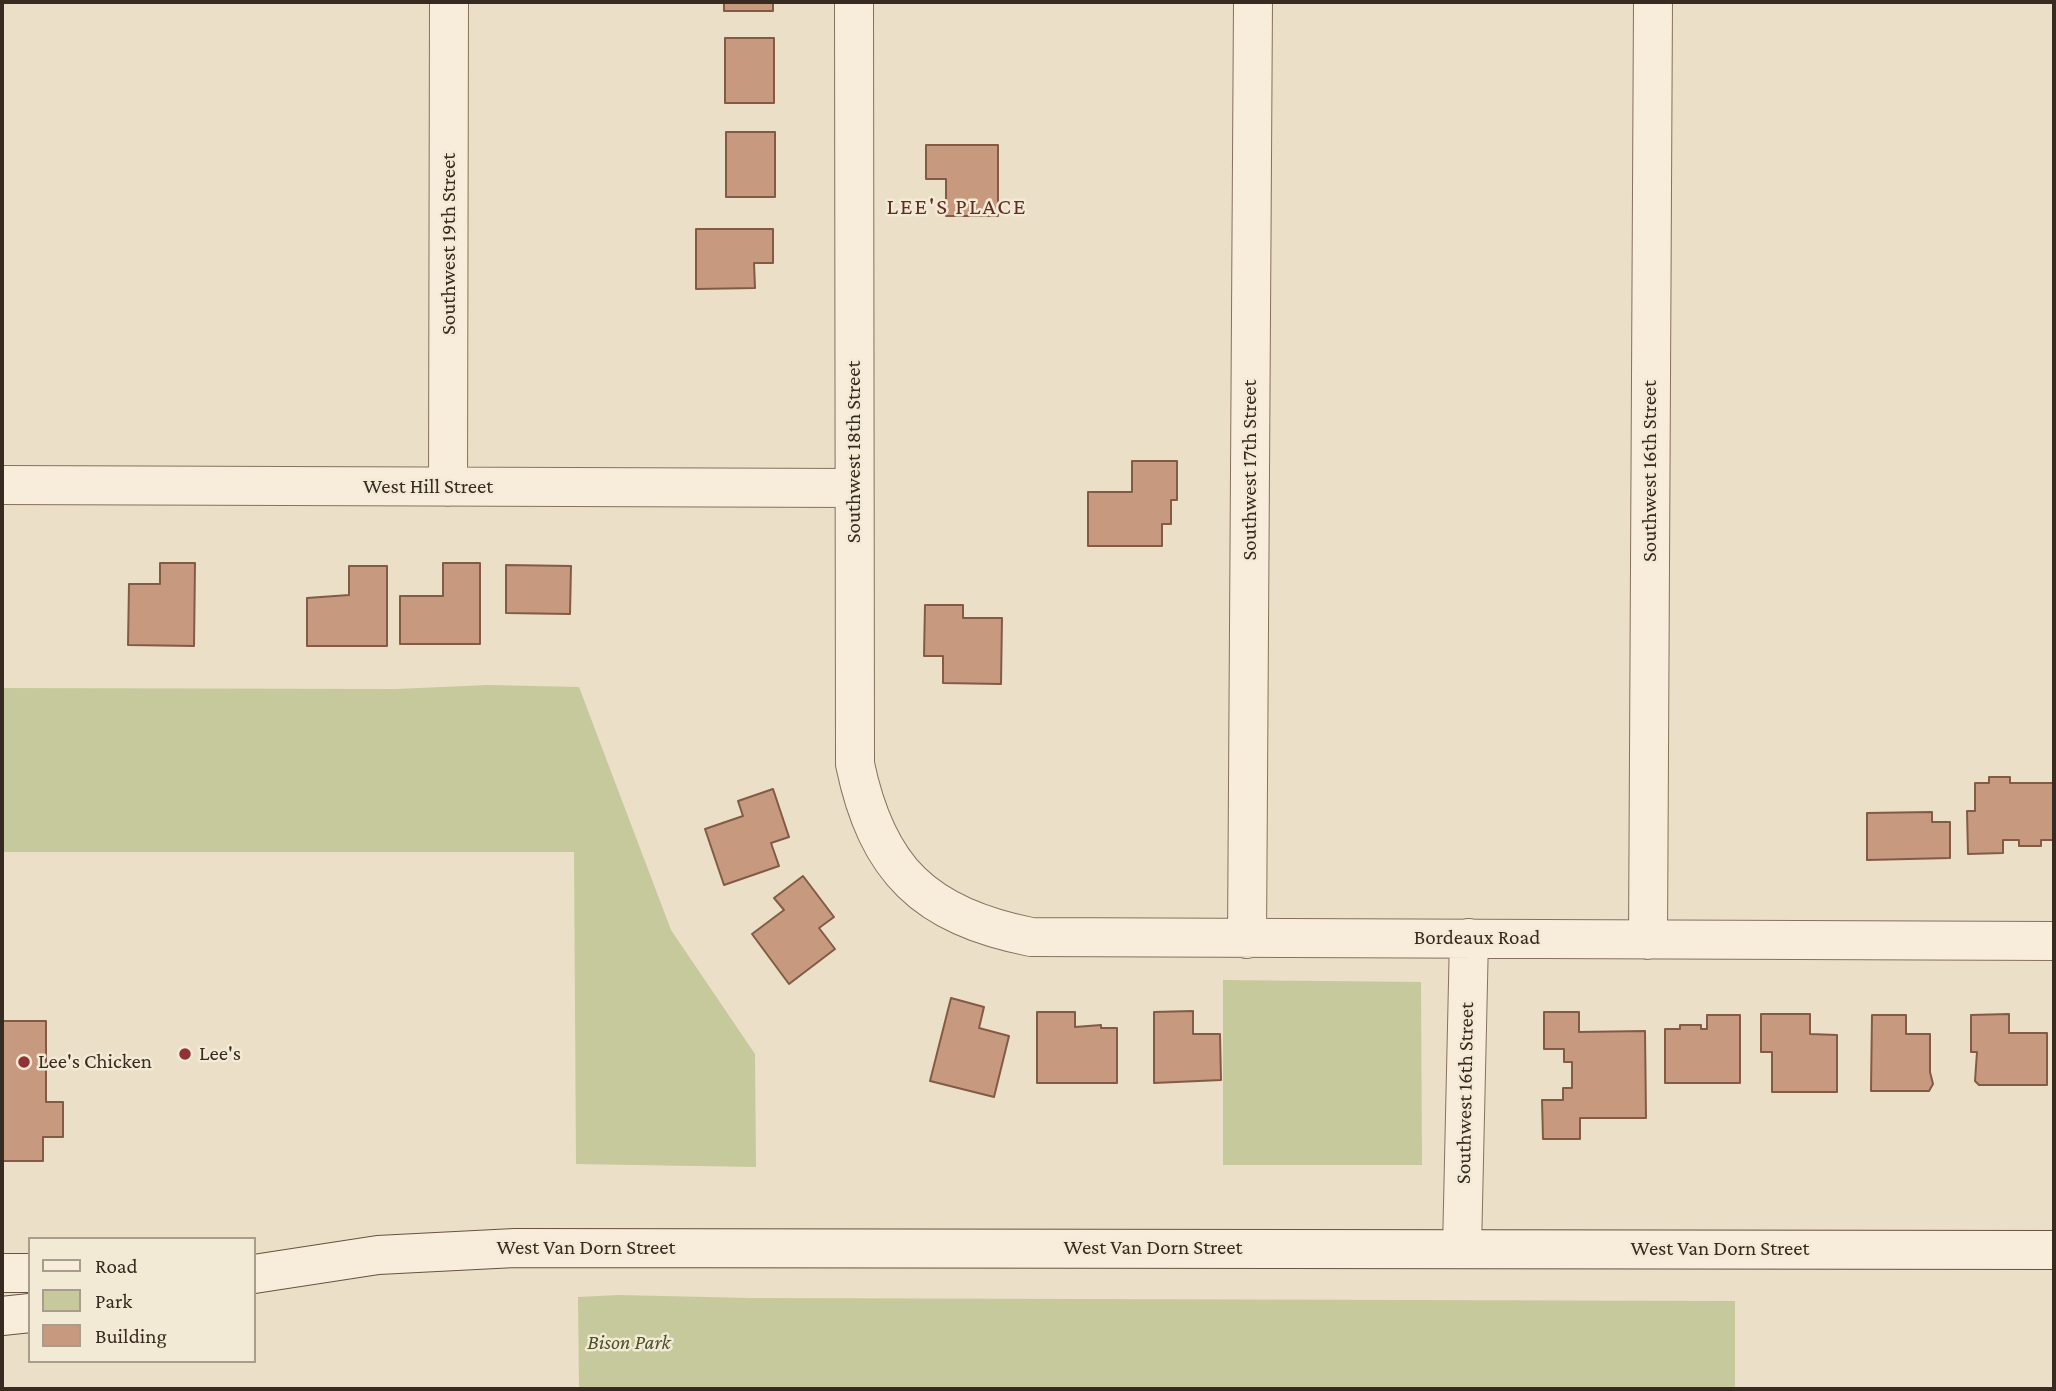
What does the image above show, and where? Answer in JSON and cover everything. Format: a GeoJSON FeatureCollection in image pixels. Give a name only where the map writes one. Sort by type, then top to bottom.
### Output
{"type":"FeatureCollection","features":[{"type":"Feature","properties":{"kind":"street","name":"Southwest 19th Street"},"geometry":{"type":"LineString","coordinates":[[448,487],[449,2]]}},
{"type":"Feature","properties":{"kind":"street","name":"Southwest 18th Street"},"geometry":{"type":"LineString","coordinates":[[854,2],[855,764],[864,807],[881,844],[914,885]]}},
{"type":"Feature","properties":{"kind":"street","name":"Southwest 17th Street"},"geometry":{"type":"LineString","coordinates":[[1247,939],[1253,2]]}},
{"type":"Feature","properties":{"kind":"street","name":"Southwest 16th Street"},"geometry":{"type":"LineString","coordinates":[[1648,940],[1653,2]]}},
{"type":"Feature","properties":{"kind":"street","name":"West Hill Street"},"geometry":{"type":"LineString","coordinates":[[2,485],[854,488]]}},
{"type":"Feature","properties":{"kind":"street","name":"Bordeaux Road"},"geometry":{"type":"LineString","coordinates":[[914,885],[945,909],[986,928],[1031,937],[2054,941]]}},
{"type":"Feature","properties":{"kind":"street","name":"Southwest 16th Street"},"geometry":{"type":"LineString","coordinates":[[1462,1249],[1469,938]]}},
{"type":"Feature","properties":{"kind":"street","name":"West Van Dorn Street"},"geometry":{"type":"LineString","coordinates":[[256,1274],[378,1255],[515,1248],[2054,1251]]}},
{"type":"Feature","properties":{"kind":"street"},"geometry":{"type":"LineString","coordinates":[[2,1273],[28,1273]]}},
{"type":"Feature","properties":{"kind":"street"},"geometry":{"type":"LineString","coordinates":[[2,1317],[28,1313]]}},
{"type":"Feature","properties":{"kind":"green space"},"geometry":{"type":"Polygon","coordinates":[[[488,685],[579,687],[671,930],[755,1054],[756,1167],[576,1164],[574,852],[2,852],[2,688],[396,689],[488,685]]]}},
{"type":"Feature","properties":{"kind":"green space"},"geometry":{"type":"Polygon","coordinates":[[[1223,980],[1421,982],[1422,1165],[1223,1165],[1223,980]]]}},
{"type":"Feature","properties":{"kind":"green space","name":"Bison Park"},"geometry":{"type":"Polygon","coordinates":[[[618,1295],[752,1298],[1735,1301],[1735,1389],[579,1389],[578,1297],[618,1295]]]}},
{"type":"Feature","properties":{"kind":"building"},"geometry":{"type":"Polygon","coordinates":[[[724,2],[773,2],[773,11],[724,11],[724,2]]]}},
{"type":"Feature","properties":{"kind":"building"},"geometry":{"type":"Polygon","coordinates":[[[725,38],[774,38],[774,103],[725,103],[725,38]]]}},
{"type":"Feature","properties":{"kind":"building"},"geometry":{"type":"Polygon","coordinates":[[[726,132],[775,132],[775,197],[726,197],[726,132]]]}},
{"type":"Feature","properties":{"kind":"building"},"geometry":{"type":"Polygon","coordinates":[[[926,145],[998,145],[998,216],[946,216],[946,179],[926,179],[926,145]]]}},
{"type":"Feature","properties":{"kind":"building"},"geometry":{"type":"Polygon","coordinates":[[[696,229],[773,229],[773,263],[754,263],[755,288],[696,289],[696,229]]]}},
{"type":"Feature","properties":{"kind":"building"},"geometry":{"type":"Polygon","coordinates":[[[1132,461],[1177,461],[1177,500],[1171,500],[1171,524],[1162,524],[1162,546],[1088,546],[1088,492],[1132,492],[1132,461]]]}},
{"type":"Feature","properties":{"kind":"building"},"geometry":{"type":"Polygon","coordinates":[[[160,563],[195,563],[194,646],[128,645],[129,584],[160,584],[160,563]]]}},
{"type":"Feature","properties":{"kind":"building"},"geometry":{"type":"Polygon","coordinates":[[[443,563],[480,563],[480,644],[400,644],[400,596],[443,596],[443,563]]]}},
{"type":"Feature","properties":{"kind":"building"},"geometry":{"type":"Polygon","coordinates":[[[506,565],[571,566],[570,614],[506,613],[506,565]]]}},
{"type":"Feature","properties":{"kind":"building"},"geometry":{"type":"Polygon","coordinates":[[[349,566],[387,566],[387,646],[307,646],[307,598],[349,595],[349,566]]]}},
{"type":"Feature","properties":{"kind":"building"},"geometry":{"type":"Polygon","coordinates":[[[925,605],[963,605],[963,618],[1002,618],[1001,684],[943,683],[943,656],[924,656],[925,605]]]}},
{"type":"Feature","properties":{"kind":"building"},"geometry":{"type":"Polygon","coordinates":[[[1989,777],[2010,777],[2010,783],[2054,783],[2054,840],[2041,840],[2041,846],[2019,846],[2019,840],[2003,840],[2003,853],[1968,854],[1967,811],[1975,811],[1975,783],[1989,783],[1989,777]]]}},
{"type":"Feature","properties":{"kind":"building"},"geometry":{"type":"Polygon","coordinates":[[[773,789],[789,837],[771,843],[779,866],[724,885],[705,829],[743,816],[738,801],[773,789]]]}},
{"type":"Feature","properties":{"kind":"building"},"geometry":{"type":"Polygon","coordinates":[[[1932,812],[1932,822],[1950,822],[1950,858],[1867,860],[1867,813],[1932,812]]]}},
{"type":"Feature","properties":{"kind":"building"},"geometry":{"type":"Polygon","coordinates":[[[803,876],[834,917],[819,928],[835,949],[789,984],[752,934],[784,910],[774,898],[803,876]]]}},
{"type":"Feature","properties":{"kind":"building"},"geometry":{"type":"Polygon","coordinates":[[[951,998],[984,1007],[979,1028],[1009,1036],[994,1097],[930,1081],[951,998]]]}},
{"type":"Feature","properties":{"kind":"building"},"geometry":{"type":"Polygon","coordinates":[[[1193,1011],[1193,1034],[1220,1034],[1221,1080],[1154,1083],[1154,1012],[1193,1011]]]}},
{"type":"Feature","properties":{"kind":"building"},"geometry":{"type":"Polygon","coordinates":[[[1037,1012],[1075,1012],[1075,1027],[1101,1025],[1101,1028],[1117,1028],[1117,1083],[1037,1083],[1037,1012]]]}},
{"type":"Feature","properties":{"kind":"building"},"geometry":{"type":"Polygon","coordinates":[[[1544,1012],[1579,1012],[1579,1032],[1645,1031],[1646,1118],[1580,1118],[1580,1139],[1543,1139],[1542,1100],[1563,1100],[1563,1088],[1572,1088],[1572,1062],[1564,1062],[1564,1049],[1544,1049],[1544,1012]]]}},
{"type":"Feature","properties":{"kind":"building"},"geometry":{"type":"Polygon","coordinates":[[[1761,1014],[1810,1014],[1810,1034],[1837,1035],[1837,1092],[1772,1092],[1772,1052],[1761,1052],[1761,1014]]]}},
{"type":"Feature","properties":{"kind":"building"},"geometry":{"type":"Polygon","coordinates":[[[2009,1014],[2009,1033],[2047,1033],[2047,1085],[1979,1085],[1975,1081],[1977,1052],[1971,1052],[1971,1015],[2009,1014]]]}},
{"type":"Feature","properties":{"kind":"building"},"geometry":{"type":"Polygon","coordinates":[[[1707,1015],[1740,1015],[1740,1083],[1665,1083],[1665,1029],[1680,1029],[1680,1025],[1701,1025],[1701,1029],[1707,1029],[1707,1015]]]}},
{"type":"Feature","properties":{"kind":"building"},"geometry":{"type":"Polygon","coordinates":[[[1872,1015],[1906,1015],[1906,1034],[1930,1034],[1930,1072],[1933,1084],[1929,1091],[1871,1091],[1872,1015]]]}},
{"type":"Feature","properties":{"kind":"building","name":"Lee's Chicken"},"geometry":{"type":"Polygon","coordinates":[[[2,1021],[46,1021],[46,1102],[63,1102],[63,1137],[43,1137],[43,1161],[2,1161],[2,1021]]]}},
{"type":"Feature","properties":{"kind":"place","name":"Lee's"},"geometry":{"type":"Point","coordinates":[185,1054]}},
{"type":"Feature","properties":{"kind":"place","name":"Lee's Chicken"},"geometry":{"type":"Point","coordinates":[24,1062]}},
{"type":"Feature","properties":{"kind":"district","name":"LEE'S PLACE"},"geometry":{"type":"Point","coordinates":[957,207]}}]}
